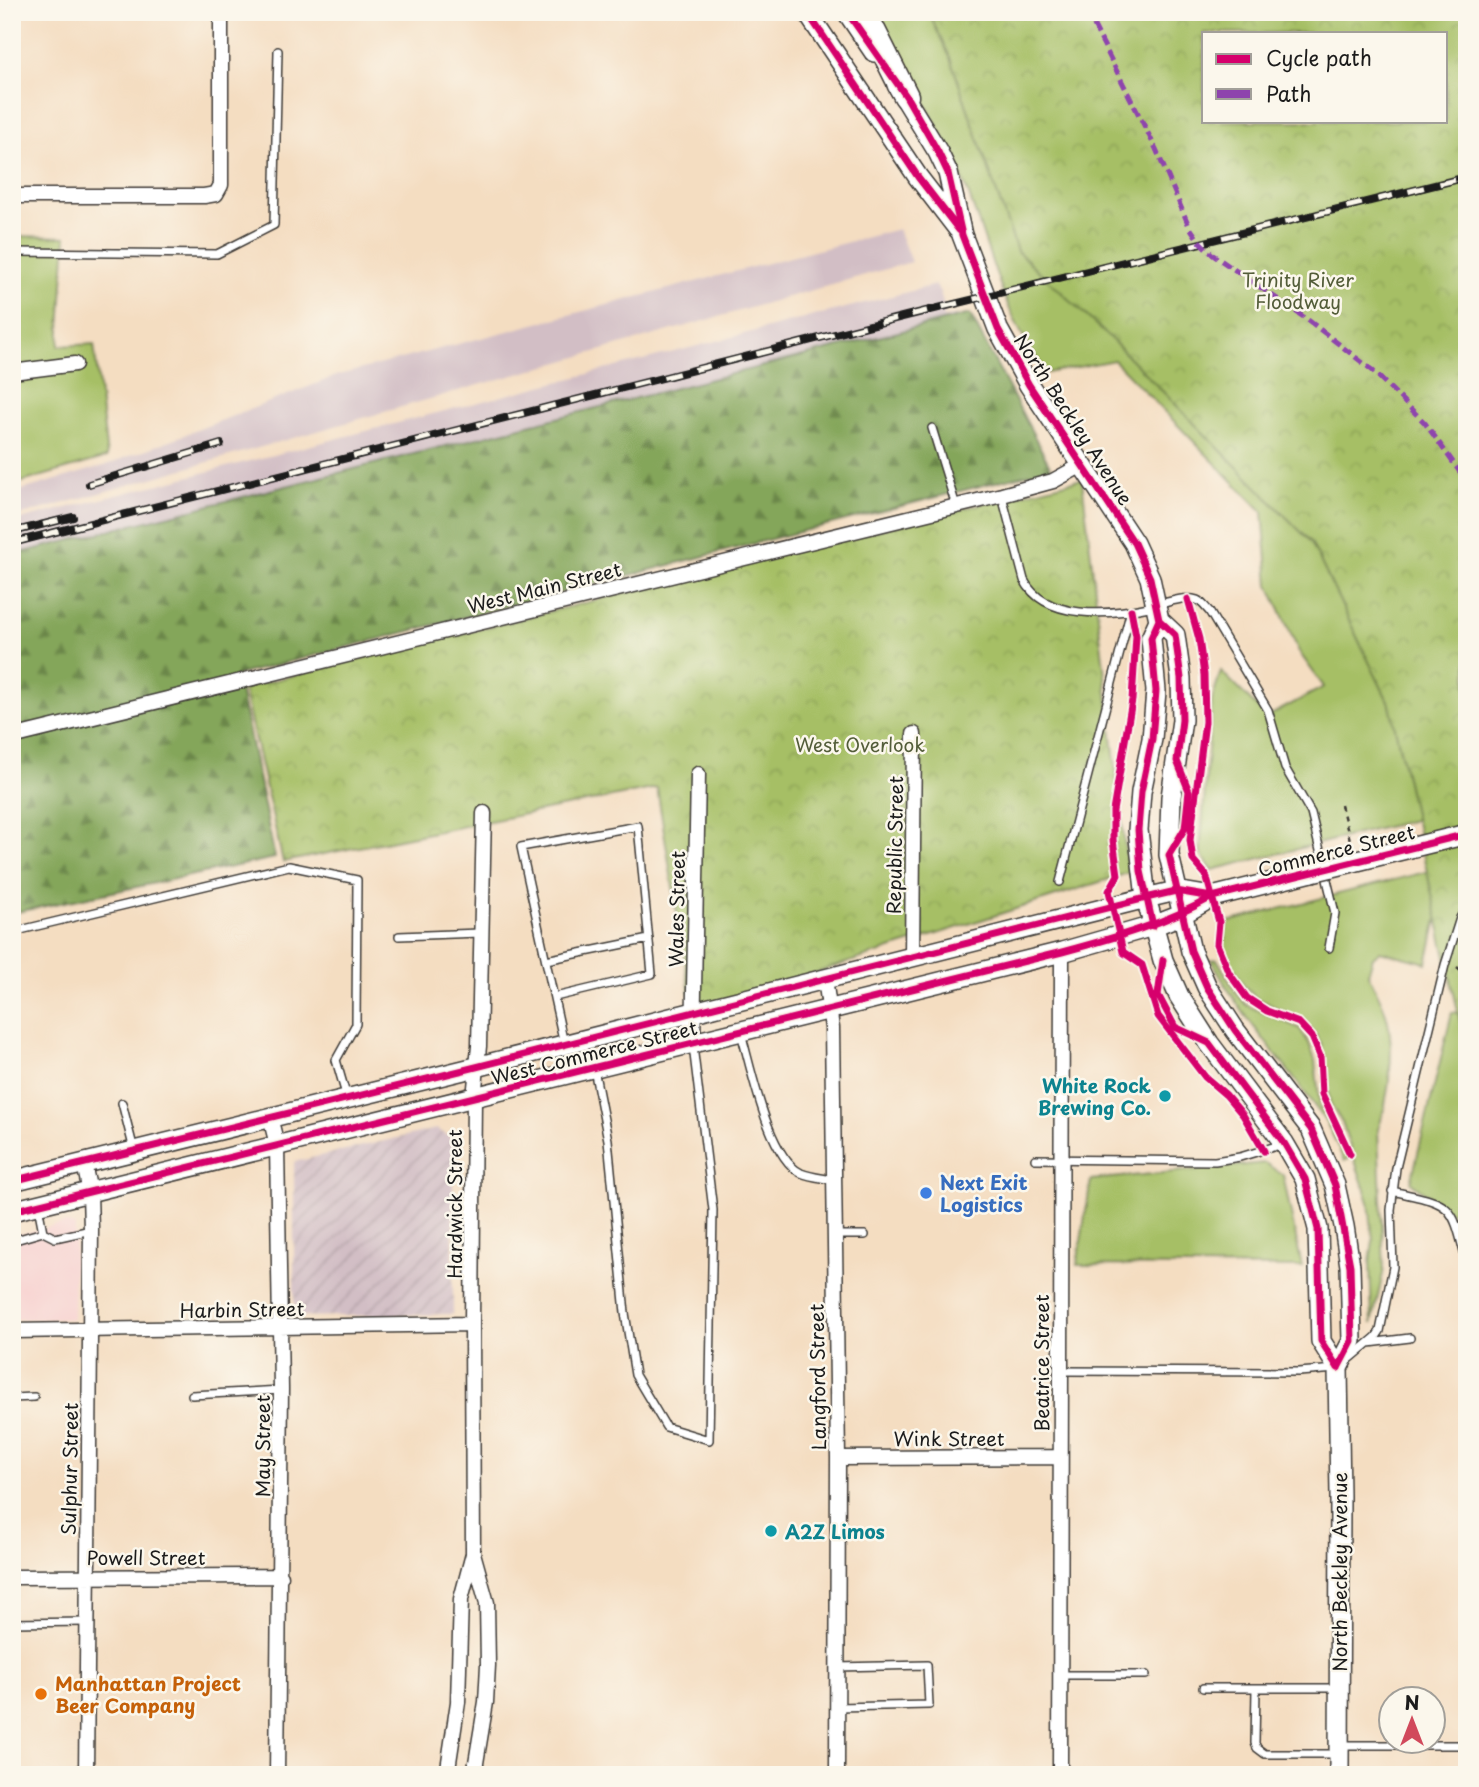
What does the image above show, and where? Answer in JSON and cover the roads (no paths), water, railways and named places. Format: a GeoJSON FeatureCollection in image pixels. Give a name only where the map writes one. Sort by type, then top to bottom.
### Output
{"type":"FeatureCollection","features":[{"type":"Feature","properties":{"kind":"highway"},"geometry":{"type":"LineString","coordinates":[[864,12],[906,96]]}},
{"type":"Feature","properties":{"kind":"main road","name":"North Beckley Avenue"},"geometry":{"type":"LineString","coordinates":[[807,12],[918,177],[962,235]]}},
{"type":"Feature","properties":{"kind":"main road","name":"North Beckley Avenue"},"geometry":{"type":"LineString","coordinates":[[847,12],[906,96],[948,173],[962,235],[998,329],[1030,385],[1134,543],[1150,578],[1158,612],[1175,635],[1181,678],[1182,720],[1169,827],[1169,855],[1191,951],[1207,987],[1235,1030],[1311,1129],[1335,1185],[1350,1266],[1352,1341],[1338,1368],[1339,1775]]}},
{"type":"Feature","properties":{"kind":"main road","name":"North Beckley Avenue"},"geometry":{"type":"LineString","coordinates":[[1158,612],[1151,638],[1156,691],[1152,738],[1140,792],[1138,830],[1146,898],[1163,960],[1179,996],[1209,1043],[1284,1143],[1305,1179],[1318,1229],[1321,1341],[1338,1368]]}},
{"type":"Feature","properties":{"kind":"main road","name":"Commerce Street"},"geometry":{"type":"LineString","coordinates":[[1181,915],[1212,897],[1467,834]]}},
{"type":"Feature","properties":{"kind":"main road","name":"Commerce Street"},"geometry":{"type":"LineString","coordinates":[[1176,891],[1212,897]]}},
{"type":"Feature","properties":{"kind":"main road","name":"West Commerce Street"},"geometry":{"type":"LineString","coordinates":[[12,1181],[1176,891]]}},
{"type":"Feature","properties":{"kind":"main road","name":"West Commerce Street"},"geometry":{"type":"LineString","coordinates":[[12,1211],[1062,952],[1153,926],[1181,915]]}},
{"type":"Feature","properties":{"kind":"main road"},"geometry":{"type":"LineString","coordinates":[[1284,1143],[1311,1129]]}},
{"type":"Feature","properties":{"kind":"street"},"geometry":{"type":"LineString","coordinates":[[12,196],[204,197],[216,194],[221,185],[221,12]]}},
{"type":"Feature","properties":{"kind":"street"},"geometry":{"type":"LineString","coordinates":[[12,372],[75,364]]}},
{"type":"Feature","properties":{"kind":"street","name":"West Main Street"},"geometry":{"type":"LineString","coordinates":[[12,737],[1002,495],[1053,481],[1082,465]]}},
{"type":"Feature","properties":{"kind":"street","name":"Republic Street"},"geometry":{"type":"LineString","coordinates":[[912,957],[914,734]]}},
{"type":"Feature","properties":{"kind":"street","name":"Wales Street"},"geometry":{"type":"LineString","coordinates":[[693,1044],[698,774]]}},
{"type":"Feature","properties":{"kind":"street","name":"Hardwick Street"},"geometry":{"type":"LineString","coordinates":[[447,1775],[457,1702],[461,1599],[473,1553],[474,1098],[479,1046],[484,813]]}},
{"type":"Feature","properties":{"kind":"street","name":"Beatrice Street"},"geometry":{"type":"LineString","coordinates":[[1060,1775],[1062,952]]}},
{"type":"Feature","properties":{"kind":"street","name":"Langford Street"},"geometry":{"type":"LineString","coordinates":[[825,979],[831,1010],[838,1458],[837,1775]]}},
{"type":"Feature","properties":{"kind":"street","name":"May Street"},"geometry":{"type":"LineString","coordinates":[[270,1118],[277,1145],[281,1390],[277,1775]]}},
{"type":"Feature","properties":{"kind":"street","name":"Sulphur Street"},"geometry":{"type":"LineString","coordinates":[[84,1164],[90,1192],[91,1230],[86,1775]]}},
{"type":"Feature","properties":{"kind":"street","name":"Harbin Street"},"geometry":{"type":"LineString","coordinates":[[12,1331],[472,1324]]}},
{"type":"Feature","properties":{"kind":"street","name":"Wink Street"},"geometry":{"type":"LineString","coordinates":[[838,1458],[1060,1457]]}},
{"type":"Feature","properties":{"kind":"street","name":"Hardwick Street"},"geometry":{"type":"LineString","coordinates":[[473,1553],[487,1602],[488,1665],[486,1702],[474,1775]]}},
{"type":"Feature","properties":{"kind":"street","name":"Powell Street"},"geometry":{"type":"LineString","coordinates":[[12,1577],[281,1576]]}},
{"type":"Feature","properties":{"kind":"lane"},"geometry":{"type":"LineString","coordinates":[[12,252],[217,254],[274,225],[278,51]]}},
{"type":"Feature","properties":{"kind":"lane"},"geometry":{"type":"LineString","coordinates":[[932,428],[956,506]]}},
{"type":"Feature","properties":{"kind":"lane"},"geometry":{"type":"LineString","coordinates":[[1002,495],[1018,561],[1031,592],[1047,604],[1086,612],[1158,612],[1188,598],[1199,601],[1209,611],[1268,710],[1284,768],[1311,813],[1335,913],[1329,948]]}},
{"type":"Feature","properties":{"kind":"lane"},"geometry":{"type":"LineString","coordinates":[[1060,882],[1131,610]]}},
{"type":"Feature","properties":{"kind":"lane"},"geometry":{"type":"LineString","coordinates":[[555,997],[652,974],[638,826],[522,847],[564,1045]]}},
{"type":"Feature","properties":{"kind":"lane"},"geometry":{"type":"LineString","coordinates":[[12,933],[289,866],[357,880],[356,1024],[337,1060],[347,1099]]}},
{"type":"Feature","properties":{"kind":"lane"},"geometry":{"type":"LineString","coordinates":[[1060,1371],[1299,1372],[1338,1368],[1380,1331],[1391,1282],[1392,1191],[1445,965],[1460,918],[1467,907]]}},
{"type":"Feature","properties":{"kind":"lane"},"geometry":{"type":"LineString","coordinates":[[399,936],[480,933]]}},
{"type":"Feature","properties":{"kind":"lane"},"geometry":{"type":"LineString","coordinates":[[546,960],[649,939]]}},
{"type":"Feature","properties":{"kind":"lane"},"geometry":{"type":"LineString","coordinates":[[741,1032],[769,1128],[783,1158],[800,1172],[833,1180]]}},
{"type":"Feature","properties":{"kind":"lane"},"geometry":{"type":"LineString","coordinates":[[594,1068],[608,1140],[625,1313],[635,1376],[666,1427],[709,1440],[713,1210],[693,1044]]}},
{"type":"Feature","properties":{"kind":"lane"},"geometry":{"type":"LineString","coordinates":[[122,1104],[134,1151]]}},
{"type":"Feature","properties":{"kind":"lane"},"geometry":{"type":"LineString","coordinates":[[1035,1159],[1215,1161],[1240,1157],[1284,1143]]}},
{"type":"Feature","properties":{"kind":"lane"},"geometry":{"type":"LineString","coordinates":[[1392,1191],[1434,1200],[1446,1206],[1455,1219],[1467,1264]]}},
{"type":"Feature","properties":{"kind":"lane"},"geometry":{"type":"LineString","coordinates":[[37,1205],[43,1232]]}},
{"type":"Feature","properties":{"kind":"lane"},"geometry":{"type":"LineString","coordinates":[[12,1241],[43,1232],[55,1238],[91,1230]]}},
{"type":"Feature","properties":{"kind":"lane"},"geometry":{"type":"LineString","coordinates":[[834,1235],[865,1235]]}},
{"type":"Feature","properties":{"kind":"lane"},"geometry":{"type":"LineString","coordinates":[[1368,1343],[1410,1338]]}},
{"type":"Feature","properties":{"kind":"lane"},"geometry":{"type":"LineString","coordinates":[[192,1395],[281,1390]]}},
{"type":"Feature","properties":{"kind":"lane"},"geometry":{"type":"LineString","coordinates":[[12,1398],[34,1397]]}},
{"type":"Feature","properties":{"kind":"lane"},"geometry":{"type":"LineString","coordinates":[[12,1623],[87,1622]]}},
{"type":"Feature","properties":{"kind":"lane"},"geometry":{"type":"LineString","coordinates":[[837,1667],[927,1665],[929,1705],[837,1707]]}},
{"type":"Feature","properties":{"kind":"lane"},"geometry":{"type":"LineString","coordinates":[[1060,1675],[1146,1675]]}},
{"type":"Feature","properties":{"kind":"lane"},"geometry":{"type":"LineString","coordinates":[[1203,1688],[1339,1688]]}},
{"type":"Feature","properties":{"kind":"lane"},"geometry":{"type":"LineString","coordinates":[[1256,1688],[1255,1743],[1265,1754],[1467,1745]]}},
{"type":"Feature","properties":{"kind":"railway"},"geometry":{"type":"LineString","coordinates":[[12,543],[1467,177]]}},
{"type":"Feature","properties":{"kind":"railway"},"geometry":{"type":"LineString","coordinates":[[89,484],[221,444]]}},
{"type":"Feature","properties":{"kind":"railway"},"geometry":{"type":"LineString","coordinates":[[12,532],[73,517]]}},
{"type":"Feature","properties":{"kind":"place","name":"White Rock Brewing Co."},"geometry":{"type":"Point","coordinates":[1165,1096]}},
{"type":"Feature","properties":{"kind":"place","name":"Next Exit Logistics"},"geometry":{"type":"Point","coordinates":[926,1193]}},
{"type":"Feature","properties":{"kind":"place","name":"A2Z Limos"},"geometry":{"type":"Point","coordinates":[771,1531]}},
{"type":"Feature","properties":{"kind":"place","name":"Manhattan Project Beer Company"},"geometry":{"type":"Point","coordinates":[41,1694]}},
{"type":"Feature","properties":{"kind":"park label","name":"Trinity River Floodway"},"geometry":{"type":"Point","coordinates":[1298,290]}},
{"type":"Feature","properties":{"kind":"park label","name":"West Overlook"},"geometry":{"type":"Point","coordinates":[860,744]}}]}
